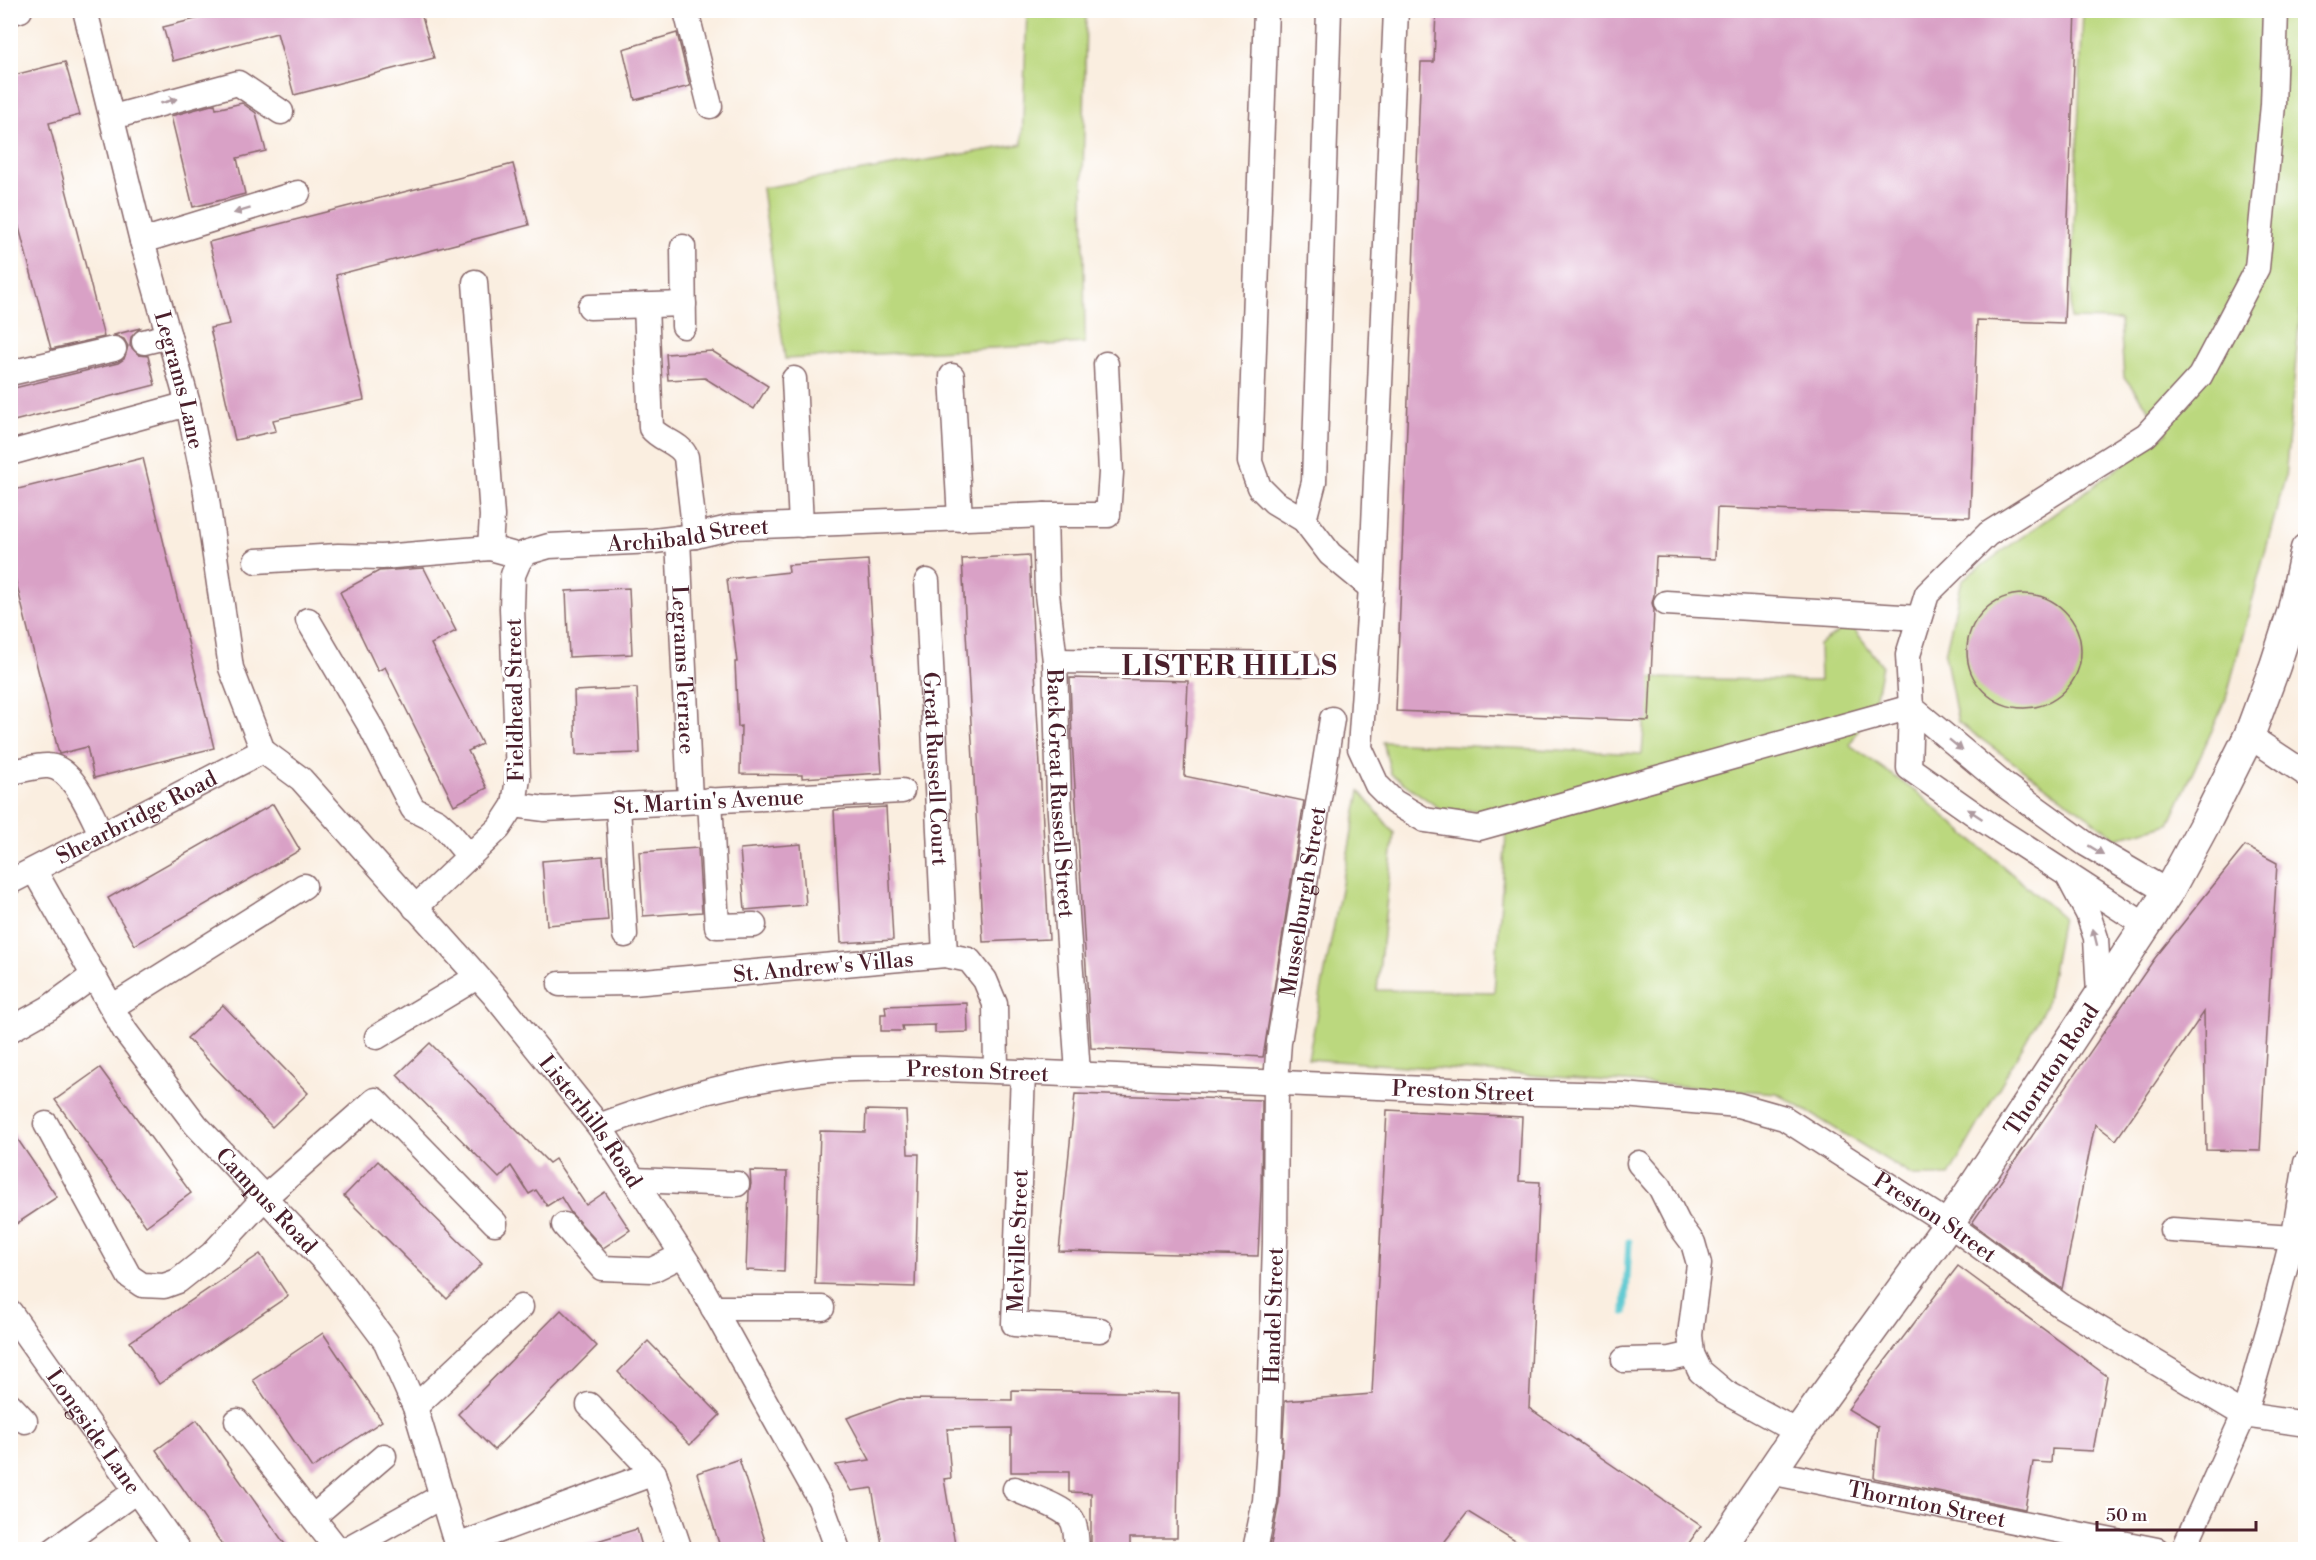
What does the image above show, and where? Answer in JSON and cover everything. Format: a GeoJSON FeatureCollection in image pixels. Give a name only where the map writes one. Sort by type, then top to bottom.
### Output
{"type":"FeatureCollection","features":[{"type":"Feature","properties":{"kind":"main road","name":"Thornton Road"},"geometry":{"type":"LineString","coordinates":[[1718,1550],[1798,1432],[1949,1224],[2168,892],[2249,736],[2293,610],[2306,549]]}},
{"type":"Feature","properties":{"kind":"street"},"geometry":{"type":"LineString","coordinates":[[10,13],[20,10]]}},
{"type":"Feature","properties":{"kind":"street","name":"Legrams Lane"},"geometry":{"type":"LineString","coordinates":[[85,10],[142,241],[188,404],[205,486],[231,668],[263,751]]}},
{"type":"Feature","properties":{"kind":"street"},"geometry":{"type":"LineString","coordinates":[[1266,10],[1250,462],[1259,487],[1274,502],[1304,520],[1330,554],[1370,587]]}},
{"type":"Feature","properties":{"kind":"street"},"geometry":{"type":"LineString","coordinates":[[1304,520],[1314,482],[1329,10]]}},
{"type":"Feature","properties":{"kind":"street"},"geometry":{"type":"LineString","coordinates":[[1396,10],[1370,587],[1360,748],[1377,785],[1394,802],[1425,820],[1479,828],[1911,708]]}},
{"type":"Feature","properties":{"kind":"street"},"geometry":{"type":"LineString","coordinates":[[2145,925],[2068,876],[2025,845],[1980,818],[1909,768],[1911,708],[1908,655],[1927,594],[1988,534],[2145,435],[2200,376],[2257,268],[2272,105],[2276,10]]}},
{"type":"Feature","properties":{"kind":"street"},"geometry":{"type":"LineString","coordinates":[[687,15],[710,106]]}},
{"type":"Feature","properties":{"kind":"street"},"geometry":{"type":"LineString","coordinates":[[113,117],[238,83],[280,112]]}},
{"type":"Feature","properties":{"kind":"street"},"geometry":{"type":"LineString","coordinates":[[142,241],[298,193]]}},
{"type":"Feature","properties":{"kind":"street"},"geometry":{"type":"LineString","coordinates":[[590,307],[646,306],[684,315],[683,247]]}},
{"type":"Feature","properties":{"kind":"street"},"geometry":{"type":"LineString","coordinates":[[475,282],[492,516],[490,548]]}},
{"type":"Feature","properties":{"kind":"street","name":"Legrams Terrace"},"geometry":{"type":"LineString","coordinates":[[646,306],[651,428],[657,435],[684,451],[686,457],[688,722],[717,926],[754,925]]}},
{"type":"Feature","properties":{"kind":"street"},"geometry":{"type":"LineString","coordinates":[[144,342],[169,336]]}},
{"type":"Feature","properties":{"kind":"street"},"geometry":{"type":"LineString","coordinates":[[10,374],[114,349]]}},
{"type":"Feature","properties":{"kind":"street","name":"Archibald Street"},"geometry":{"type":"LineString","coordinates":[[519,561],[525,553],[549,546],[687,537],[733,527],[1045,515],[1108,515],[1111,494],[1106,364]]}},
{"type":"Feature","properties":{"kind":"street"},"geometry":{"type":"LineString","coordinates":[[952,376],[960,519]]}},
{"type":"Feature","properties":{"kind":"street"},"geometry":{"type":"LineString","coordinates":[[794,380],[801,525]]}},
{"type":"Feature","properties":{"kind":"street"},"geometry":{"type":"LineString","coordinates":[[10,453],[188,404]]}},
{"type":"Feature","properties":{"kind":"street","name":"Back Great Russell Street"},"geometry":{"type":"LineString","coordinates":[[1045,515],[1047,594],[1055,661],[1059,799],[1078,1073]]}},
{"type":"Feature","properties":{"kind":"street"},"geometry":{"type":"LineString","coordinates":[[256,561],[338,556],[382,557],[490,548],[512,554],[519,561]]}},
{"type":"Feature","properties":{"kind":"street","name":"Fieldhead Street"},"geometry":{"type":"LineString","coordinates":[[415,908],[499,828],[514,805],[518,778],[512,608],[513,575],[519,561]]}},
{"type":"Feature","properties":{"kind":"street","name":"Great Russell Court"},"geometry":{"type":"LineString","coordinates":[[927,581],[920,790],[945,955]]}},
{"type":"Feature","properties":{"kind":"street"},"geometry":{"type":"LineString","coordinates":[[1666,603],[1919,618]]}},
{"type":"Feature","properties":{"kind":"street"},"geometry":{"type":"LineString","coordinates":[[308,620],[369,724],[413,809],[442,826],[469,856]]}},
{"type":"Feature","properties":{"kind":"street"},"geometry":{"type":"LineString","coordinates":[[1055,661],[1306,664]]}},
{"type":"Feature","properties":{"kind":"street"},"geometry":{"type":"LineString","coordinates":[[1911,708],[2003,784],[2086,844],[2168,892]]}},
{"type":"Feature","properties":{"kind":"street","name":"Musselburgh Street"},"geometry":{"type":"LineString","coordinates":[[1276,1082],[1279,1042],[1332,719]]}},
{"type":"Feature","properties":{"kind":"street"},"geometry":{"type":"LineString","coordinates":[[2249,736],[2306,774]]}},
{"type":"Feature","properties":{"kind":"street","name":"Shearbridge Road"},"geometry":{"type":"LineString","coordinates":[[10,882],[263,751]]}},
{"type":"Feature","properties":{"kind":"street","name":"Listerhills Road"},"geometry":{"type":"LineString","coordinates":[[263,751],[301,779],[494,995],[599,1126],[682,1255],[713,1308],[820,1500],[838,1550]]}},
{"type":"Feature","properties":{"kind":"street"},"geometry":{"type":"LineString","coordinates":[[10,772],[48,766],[60,770],[72,779],[102,835]]}},
{"type":"Feature","properties":{"kind":"street","name":"St. Martin's Avenue"},"geometry":{"type":"LineString","coordinates":[[514,805],[544,809],[920,790]]}},
{"type":"Feature","properties":{"kind":"street"},"geometry":{"type":"LineString","coordinates":[[618,805],[625,935]]}},
{"type":"Feature","properties":{"kind":"street"},"geometry":{"type":"LineString","coordinates":[[2025,845],[2028,826],[2033,817],[2049,817]]}},
{"type":"Feature","properties":{"kind":"street","name":"Campus Road"},"geometry":{"type":"LineString","coordinates":[[34,870],[125,1031],[196,1125],[329,1266],[386,1342],[415,1407],[458,1548]]}},
{"type":"Feature","properties":{"kind":"street"},"geometry":{"type":"LineString","coordinates":[[2068,876],[2088,914],[2096,938],[2099,995]]}},
{"type":"Feature","properties":{"kind":"street"},"geometry":{"type":"LineString","coordinates":[[112,1007],[304,886]]}},
{"type":"Feature","properties":{"kind":"street","name":"St. Andrew's Villas"},"geometry":{"type":"LineString","coordinates":[[561,984],[633,983],[945,955],[969,960],[985,980],[995,1004],[996,1070]]}},
{"type":"Feature","properties":{"kind":"street"},"geometry":{"type":"LineString","coordinates":[[10,1030],[49,1008],[94,975]]}},
{"type":"Feature","properties":{"kind":"street"},"geometry":{"type":"LineString","coordinates":[[377,1037],[477,977]]}},
{"type":"Feature","properties":{"kind":"street","name":"Preston Street"},"geometry":{"type":"LineString","coordinates":[[599,1126],[649,1107],[752,1081],[831,1070],[922,1068],[1499,1092],[1624,1095],[1738,1105],[1784,1118],[1949,1224],[2063,1307],[2244,1415]]}},
{"type":"Feature","properties":{"kind":"street","name":"Melville Street"},"geometry":{"type":"LineString","coordinates":[[1023,1072],[1014,1324],[1100,1330]]}},
{"type":"Feature","properties":{"kind":"street","name":"Handel Street"},"geometry":{"type":"LineString","coordinates":[[1255,1550],[1265,1501],[1269,1446],[1275,1242],[1276,1082]]}},
{"type":"Feature","properties":{"kind":"street"},"geometry":{"type":"LineString","coordinates":[[46,1124],[129,1275],[142,1285],[164,1286],[177,1281],[212,1254],[265,1197],[375,1100],[495,1223]]}},
{"type":"Feature","properties":{"kind":"street"},"geometry":{"type":"LineString","coordinates":[[2183,1550],[2244,1415],[2298,1232],[2306,1162]]}},
{"type":"Feature","properties":{"kind":"street"},"geometry":{"type":"LineString","coordinates":[[1639,1163],[1660,1187],[1678,1223],[1694,1243],[1700,1264],[1690,1335],[1692,1354],[1700,1371],[1725,1392],[1798,1432]]}},
{"type":"Feature","properties":{"kind":"street"},"geometry":{"type":"LineString","coordinates":[[634,1180],[737,1184]]}},
{"type":"Feature","properties":{"kind":"street"},"geometry":{"type":"LineString","coordinates":[[564,1225],[602,1268],[652,1270],[682,1255]]}},
{"type":"Feature","properties":{"kind":"street"},"geometry":{"type":"LineString","coordinates":[[2172,1230],[2298,1232]]}},
{"type":"Feature","properties":{"kind":"street"},"geometry":{"type":"LineString","coordinates":[[415,1407],[521,1307]]}},
{"type":"Feature","properties":{"kind":"street"},"geometry":{"type":"LineString","coordinates":[[713,1308],[822,1308]]}},
{"type":"Feature","properties":{"kind":"street","name":"Longside Lane"},"geometry":{"type":"LineString","coordinates":[[10,1312],[178,1550]]}},
{"type":"Feature","properties":{"kind":"street"},"geometry":{"type":"LineString","coordinates":[[1624,1360],[1662,1359],[1692,1354]]}},
{"type":"Feature","properties":{"kind":"street"},"geometry":{"type":"LineString","coordinates":[[589,1405],[654,1473],[680,1550]]}},
{"type":"Feature","properties":{"kind":"street"},"geometry":{"type":"LineString","coordinates":[[2244,1415],[2306,1424]]}},
{"type":"Feature","properties":{"kind":"street"},"geometry":{"type":"LineString","coordinates":[[237,1421],[338,1550]]}},
{"type":"Feature","properties":{"kind":"street"},"geometry":{"type":"LineString","coordinates":[[313,1517],[384,1456]]}},
{"type":"Feature","properties":{"kind":"street","name":"Thornton Street"},"geometry":{"type":"LineString","coordinates":[[1770,1472],[2157,1550]]}},
{"type":"Feature","properties":{"kind":"street"},"geometry":{"type":"LineString","coordinates":[[458,1548],[654,1473]]}},
{"type":"Feature","properties":{"kind":"street"},"geometry":{"type":"LineString","coordinates":[[1015,1489],[1056,1508],[1071,1518],[1077,1550]]}},
{"type":"Feature","properties":{"kind":"street"},"geometry":{"type":"LineString","coordinates":[[54,1550],[136,1491]]}},
{"type":"Feature","properties":{"kind":"street"},"geometry":{"type":"LineString","coordinates":[[345,1550],[442,1496]]}},
{"type":"Feature","properties":{"kind":"green space"},"geometry":{"type":"Polygon","coordinates":[[[1027,11],[1086,11],[1083,182],[1085,343],[785,359],[762,188],[1022,144],[1027,11]]]}},
{"type":"Feature","properties":{"kind":"green space"},"geometry":{"type":"Polygon","coordinates":[[[2083,11],[2305,11],[2306,250],[2285,478],[2225,702],[2169,824],[2117,838],[1958,722],[1945,654],[1962,580],[2167,433],[2124,377],[2120,320],[2070,319],[2083,11]]]}},
{"type":"Feature","properties":{"kind":"green space"},"geometry":{"type":"Polygon","coordinates":[[[1850,624],[1882,665],[1876,696],[1850,745],[1919,794],[2062,917],[2046,1005],[1949,1176],[1913,1176],[1777,1093],[1308,1059],[1360,791],[1394,833],[1377,990],[1494,992],[1508,809],[1443,811],[1391,774],[1383,742],[1642,754],[1648,678],[1820,681],[1819,645],[1850,624]]]}},
{"type":"Feature","properties":{"kind":"building"},"geometry":{"type":"Polygon","coordinates":[[[232,10],[420,10],[434,58],[294,95],[277,33],[173,61],[163,27],[232,10]]]}},
{"type":"Feature","properties":{"kind":"building"},"geometry":{"type":"Polygon","coordinates":[[[1436,10],[2076,10],[2064,323],[1977,320],[1970,517],[1717,508],[1715,559],[1656,557],[1652,603],[1654,610],[1649,721],[1396,711],[1421,62],[1434,62],[1436,10]]]}},
{"type":"Feature","properties":{"kind":"building"},"geometry":{"type":"Polygon","coordinates":[[[677,33],[690,86],[635,100],[623,49],[677,33]]]}},
{"type":"Feature","properties":{"kind":"building"},"geometry":{"type":"Polygon","coordinates":[[[65,62],[80,115],[49,123],[104,337],[51,349],[10,193],[10,76],[65,62]]]}},
{"type":"Feature","properties":{"kind":"building"},"geometry":{"type":"Polygon","coordinates":[[[242,103],[256,113],[266,151],[237,158],[245,194],[193,207],[171,116],[215,104],[216,109],[242,103]]]}},
{"type":"Feature","properties":{"kind":"building"},"geometry":{"type":"Polygon","coordinates":[[[513,164],[529,225],[336,275],[364,400],[273,420],[276,431],[235,440],[210,328],[230,324],[209,242],[513,164]]]}},
{"type":"Feature","properties":{"kind":"building"},"geometry":{"type":"Polygon","coordinates":[[[140,328],[131,337],[130,346],[139,355],[148,356],[155,385],[10,422],[10,389],[118,363],[124,359],[128,346],[124,339],[114,335],[140,328]]]}},
{"type":"Feature","properties":{"kind":"building"},"geometry":{"type":"Polygon","coordinates":[[[712,351],[768,386],[754,409],[705,378],[668,380],[666,354],[712,351]]]}},
{"type":"Feature","properties":{"kind":"building"},"geometry":{"type":"Polygon","coordinates":[[[143,458],[214,748],[94,778],[87,747],[59,754],[10,558],[10,491],[143,458]]]}},
{"type":"Feature","properties":{"kind":"building"},"geometry":{"type":"Polygon","coordinates":[[[1029,555],[1049,939],[983,942],[962,559],[1029,555]]]}},
{"type":"Feature","properties":{"kind":"building"},"geometry":{"type":"Polygon","coordinates":[[[868,560],[882,773],[802,778],[802,775],[740,774],[741,726],[738,727],[735,662],[737,662],[727,579],[789,572],[788,565],[868,560]]]}},
{"type":"Feature","properties":{"kind":"building"},"geometry":{"type":"Polygon","coordinates":[[[424,568],[456,631],[431,644],[482,744],[468,751],[487,788],[454,805],[385,667],[378,671],[340,592],[379,571],[424,568]]]}},
{"type":"Feature","properties":{"kind":"building"},"geometry":{"type":"Polygon","coordinates":[[[629,588],[632,654],[569,657],[566,591],[629,588]]]}},
{"type":"Feature","properties":{"kind":"building"},"geometry":{"type":"Polygon","coordinates":[[[2024,594],[2046,599],[2064,611],[2076,629],[2081,651],[2076,673],[2064,691],[2046,703],[2024,708],[2002,703],[1984,691],[1972,673],[1967,651],[1972,629],[1984,611],[2002,599],[2024,594]]]}},
{"type":"Feature","properties":{"kind":"building"},"geometry":{"type":"Polygon","coordinates":[[[1070,678],[1188,681],[1184,776],[1304,801],[1263,1057],[1091,1048],[1070,678]]]}},
{"type":"Feature","properties":{"kind":"building"},"geometry":{"type":"Polygon","coordinates":[[[637,688],[640,753],[576,755],[574,691],[637,688]]]}},
{"type":"Feature","properties":{"kind":"building"},"geometry":{"type":"Polygon","coordinates":[[[273,804],[300,850],[135,945],[108,898],[273,804]]]}},
{"type":"Feature","properties":{"kind":"building"},"geometry":{"type":"Polygon","coordinates":[[[886,807],[893,940],[841,943],[834,810],[886,807]]]}},
{"type":"Feature","properties":{"kind":"building"},"geometry":{"type":"Polygon","coordinates":[[[801,844],[806,905],[745,910],[740,849],[801,844]]]}},
{"type":"Feature","properties":{"kind":"building"},"geometry":{"type":"Polygon","coordinates":[[[2245,846],[2277,863],[2260,1151],[2206,1150],[2204,1012],[2116,1140],[2095,1124],[2062,1289],[1972,1223],[2155,958],[2245,846]]]}},
{"type":"Feature","properties":{"kind":"building"},"geometry":{"type":"Polygon","coordinates":[[[698,848],[702,912],[643,916],[639,852],[698,848]]]}},
{"type":"Feature","properties":{"kind":"building"},"geometry":{"type":"Polygon","coordinates":[[[603,856],[608,920],[547,925],[542,861],[603,856]]]}},
{"type":"Feature","properties":{"kind":"building"},"geometry":{"type":"Polygon","coordinates":[[[967,1003],[968,1032],[935,1033],[935,1025],[902,1026],[903,1031],[881,1031],[881,1014],[886,1014],[885,1006],[967,1003]]]}},
{"type":"Feature","properties":{"kind":"building"},"geometry":{"type":"Polygon","coordinates":[[[223,1005],[308,1093],[272,1127],[187,1038],[223,1005]]]}},
{"type":"Feature","properties":{"kind":"building"},"geometry":{"type":"Polygon","coordinates":[[[430,1043],[549,1163],[555,1159],[586,1205],[605,1192],[630,1230],[603,1248],[571,1213],[561,1197],[547,1206],[536,1190],[529,1194],[511,1166],[499,1178],[397,1075],[430,1043]]]}},
{"type":"Feature","properties":{"kind":"building"},"geometry":{"type":"Polygon","coordinates":[[[100,1068],[191,1193],[146,1226],[55,1100],[100,1068]]]}},
{"type":"Feature","properties":{"kind":"building"},"geometry":{"type":"Polygon","coordinates":[[[1075,1094],[1262,1100],[1258,1256],[1059,1251],[1075,1094]]]}},
{"type":"Feature","properties":{"kind":"building"},"geometry":{"type":"Polygon","coordinates":[[[866,1110],[906,1111],[908,1154],[919,1154],[915,1287],[815,1284],[820,1131],[865,1132],[866,1110]]]}},
{"type":"Feature","properties":{"kind":"building"},"geometry":{"type":"Polygon","coordinates":[[[1387,1110],[1522,1117],[1519,1181],[1540,1182],[1529,1408],[1701,1526],[1684,1550],[1530,1550],[1468,1512],[1438,1550],[1270,1550],[1279,1502],[1285,1401],[1372,1394],[1387,1110]]]}},
{"type":"Feature","properties":{"kind":"building"},"geometry":{"type":"Polygon","coordinates":[[[10,1128],[57,1197],[10,1228],[10,1128]]]}},
{"type":"Feature","properties":{"kind":"building"},"geometry":{"type":"Polygon","coordinates":[[[378,1161],[482,1264],[447,1299],[344,1196],[378,1161]]]}},
{"type":"Feature","properties":{"kind":"building"},"geometry":{"type":"Polygon","coordinates":[[[750,1171],[787,1172],[784,1272],[746,1270],[750,1171]]]}},
{"type":"Feature","properties":{"kind":"building"},"geometry":{"type":"Polygon","coordinates":[[[260,1254],[288,1296],[159,1384],[130,1342],[260,1254]]]}},
{"type":"Feature","properties":{"kind":"building"},"geometry":{"type":"Polygon","coordinates":[[[1958,1266],[2107,1376],[2093,1451],[2052,1449],[2051,1463],[2033,1462],[2025,1509],[1874,1478],[1878,1427],[1848,1409],[1958,1266]]]}},
{"type":"Feature","properties":{"kind":"building"},"geometry":{"type":"Polygon","coordinates":[[[561,1310],[597,1346],[494,1450],[458,1414],[561,1310]]]}},
{"type":"Feature","properties":{"kind":"building"},"geometry":{"type":"Polygon","coordinates":[[[323,1333],[382,1421],[312,1468],[253,1380],[323,1333]]]}},
{"type":"Feature","properties":{"kind":"building"},"geometry":{"type":"Polygon","coordinates":[[[648,1341],[720,1415],[690,1445],[618,1372],[648,1341]]]}},
{"type":"Feature","properties":{"kind":"building"},"geometry":{"type":"Polygon","coordinates":[[[1012,1390],[1179,1393],[1177,1538],[1130,1538],[1130,1550],[1091,1550],[1091,1493],[1069,1492],[1069,1472],[1011,1472],[1011,1428],[947,1429],[951,1478],[944,1479],[956,1550],[883,1550],[872,1488],[851,1491],[836,1465],[870,1460],[847,1418],[900,1399],[1012,1400],[1012,1390]]]}},
{"type":"Feature","properties":{"kind":"building"},"geometry":{"type":"Polygon","coordinates":[[[197,1420],[289,1550],[226,1550],[156,1450],[197,1420]]]}},
{"type":"Feature","properties":{"kind":"building"},"geometry":{"type":"Polygon","coordinates":[[[739,1459],[768,1550],[721,1550],[697,1473],[739,1459]]]}},
{"type":"Feature","properties":{"kind":"building"},"geometry":{"type":"Polygon","coordinates":[[[637,1529],[643,1550],[585,1550],[584,1545],[637,1529]]]}},
{"type":"Feature","properties":{"kind":"waterway"},"geometry":{"type":"LineString","coordinates":[[1625,1312],[1629,1242]]}},
{"type":"Feature","properties":{"kind":"district","name":"LISTER HILLS"},"geometry":{"type":"Point","coordinates":[1230,665]}}]}
